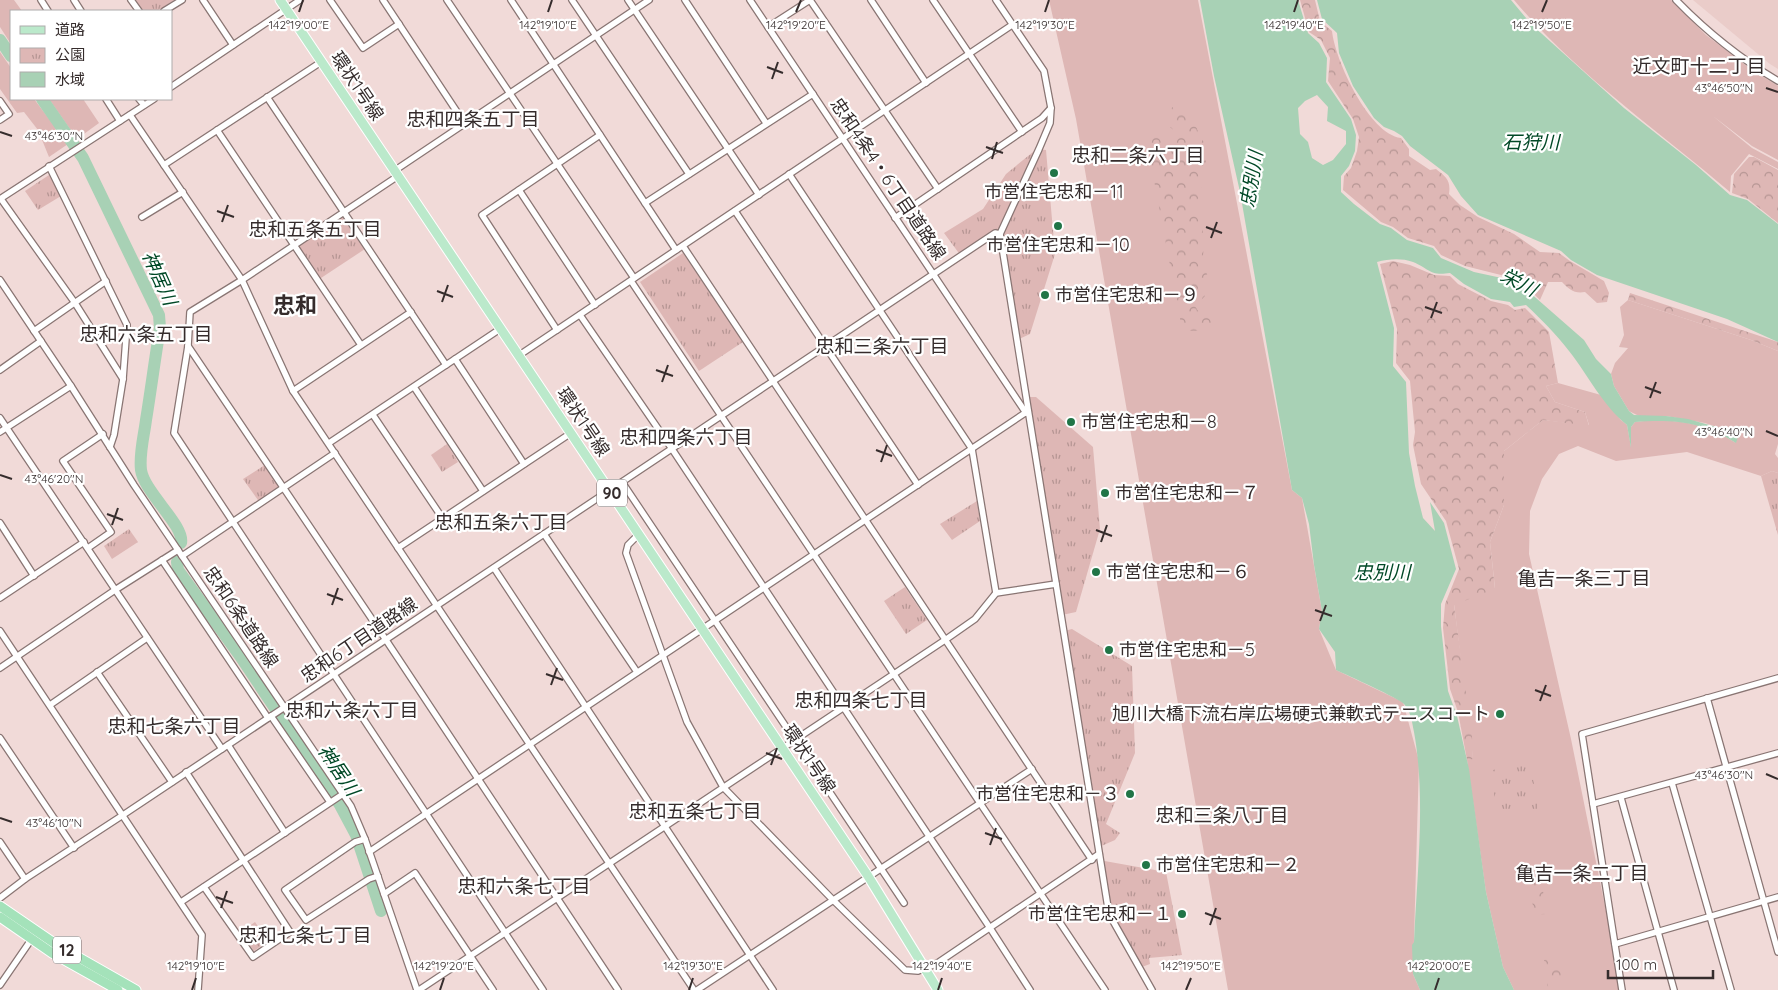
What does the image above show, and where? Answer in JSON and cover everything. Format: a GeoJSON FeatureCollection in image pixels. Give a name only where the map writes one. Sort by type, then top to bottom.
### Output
{"type":"FeatureCollection","features":[{"type":"Feature","properties":{"kind":"highway","name":"12"},"geometry":{"type":"LineString","coordinates":[[0,906],[34,935],[118,990]]}},
{"type":"Feature","properties":{"kind":"highway","name":"12"},"geometry":{"type":"LineString","coordinates":[[0,917],[57,945],[136,990]]}},
{"type":"Feature","properties":{"kind":"main road","name":"環状1号線"},"geometry":{"type":"LineString","coordinates":[[280,0],[868,876],[938,990]]}},
{"type":"Feature","properties":{"kind":"street"},"geometry":{"type":"LineString","coordinates":[[166,10],[182,0]]}},
{"type":"Feature","properties":{"kind":"street"},"geometry":{"type":"LineString","coordinates":[[203,0],[233,45]]}},
{"type":"Feature","properties":{"kind":"street"},"geometry":{"type":"LineString","coordinates":[[172,86],[300,0]]}},
{"type":"Feature","properties":{"kind":"street"},"geometry":{"type":"LineString","coordinates":[[330,0],[363,48],[399,24]]}},
{"type":"Feature","properties":{"kind":"street"},"geometry":{"type":"LineString","coordinates":[[383,0],[465,124]]}},
{"type":"Feature","properties":{"kind":"street"},"geometry":{"type":"LineString","coordinates":[[447,0],[1105,990]]}},
{"type":"Feature","properties":{"kind":"street"},"geometry":{"type":"LineString","coordinates":[[511,0],[676,250]]}},
{"type":"Feature","properties":{"kind":"street"},"geometry":{"type":"LineString","coordinates":[[572,0],[689,174]]}},
{"type":"Feature","properties":{"kind":"street"},"geometry":{"type":"LineString","coordinates":[[628,0],[758,195]]}},
{"type":"Feature","properties":{"kind":"street"},"geometry":{"type":"LineString","coordinates":[[543,990],[174,433],[188,346],[190,312],[344,212],[465,124],[649,0]]}},
{"type":"Feature","properties":{"kind":"street"},"geometry":{"type":"LineString","coordinates":[[685,0],[766,123]]}},
{"type":"Feature","properties":{"kind":"street","name":"忠和4条4・6丁目道路線"},"geometry":{"type":"LineString","coordinates":[[610,490],[934,275],[750,0]]}},
{"type":"Feature","properties":{"kind":"street"},"geometry":{"type":"LineString","coordinates":[[768,27],[810,0],[938,189]]}},
{"type":"Feature","properties":{"kind":"street"},"geometry":{"type":"LineString","coordinates":[[871,0],[926,83]]}},
{"type":"Feature","properties":{"kind":"street"},"geometry":{"type":"LineString","coordinates":[[933,0],[1022,132]]}},
{"type":"Feature","properties":{"kind":"street"},"geometry":{"type":"LineString","coordinates":[[996,0],[1044,72],[1051,108],[1050,123],[1000,234],[1027,412],[1109,914],[1152,990]]}},
{"type":"Feature","properties":{"kind":"street"},"geometry":{"type":"LineString","coordinates":[[1676,0],[1722,41],[1761,71],[1778,81]]}},
{"type":"Feature","properties":{"kind":"street"},"geometry":{"type":"LineString","coordinates":[[518,356],[1012,25]]}},
{"type":"Feature","properties":{"kind":"street"},"geometry":{"type":"LineString","coordinates":[[164,165],[321,62]]}},
{"type":"Feature","properties":{"kind":"street"},"geometry":{"type":"LineString","coordinates":[[645,204],[813,94]]}},
{"type":"Feature","properties":{"kind":"street"},"geometry":{"type":"LineString","coordinates":[[267,97],[446,365]]}},
{"type":"Feature","properties":{"kind":"street"},"geometry":{"type":"LineString","coordinates":[[107,100],[120,121]]}},
{"type":"Feature","properties":{"kind":"street"},"geometry":{"type":"LineString","coordinates":[[140,100],[144,106]]}},
{"type":"Feature","properties":{"kind":"street"},"geometry":{"type":"LineString","coordinates":[[123,379],[75,303],[1,199],[153,100]]}},
{"type":"Feature","properties":{"kind":"street"},"geometry":{"type":"LineString","coordinates":[[0,101],[9,114],[0,120]]}},
{"type":"Feature","properties":{"kind":"street"},"geometry":{"type":"LineString","coordinates":[[895,218],[1042,118],[1051,108]]}},
{"type":"Feature","properties":{"kind":"street"},"geometry":{"type":"LineString","coordinates":[[130,115],[242,280],[293,391],[608,864],[695,990],[1032,768]]}},
{"type":"Feature","properties":{"kind":"street"},"geometry":{"type":"LineString","coordinates":[[217,130],[361,345]]}},
{"type":"Feature","properties":{"kind":"street"},"geometry":{"type":"LineString","coordinates":[[557,330],[482,215],[600,135]]}},
{"type":"Feature","properties":{"kind":"street"},"geometry":{"type":"LineString","coordinates":[[49,166],[127,325],[123,379],[114,435],[110,447]]}},
{"type":"Feature","properties":{"kind":"street"},"geometry":{"type":"LineString","coordinates":[[789,174],[972,449],[996,593]]}},
{"type":"Feature","properties":{"kind":"street"},"geometry":{"type":"LineString","coordinates":[[519,190],[595,305]]}},
{"type":"Feature","properties":{"kind":"street"},"geometry":{"type":"LineString","coordinates":[[142,217],[183,192]]}},
{"type":"Feature","properties":{"kind":"street"},"geometry":{"type":"LineString","coordinates":[[735,211],[918,485]]}},
{"type":"Feature","properties":{"kind":"street"},"geometry":{"type":"LineString","coordinates":[[1000,234],[995,233],[934,275],[1027,412]]}},
{"type":"Feature","properties":{"kind":"street"},"geometry":{"type":"LineString","coordinates":[[683,246],[1092,860]]}},
{"type":"Feature","properties":{"kind":"street","name":"忠和6条道路線"},"geometry":{"type":"LineString","coordinates":[[0,280],[180,553],[275,713],[336,798],[351,806],[369,852],[374,877],[384,894],[418,990]]}},
{"type":"Feature","properties":{"kind":"street"},"geometry":{"type":"LineString","coordinates":[[34,331],[106,281]]}},
{"type":"Feature","properties":{"kind":"street"},"geometry":{"type":"LineString","coordinates":[[293,391],[411,312]]}},
{"type":"Feature","properties":{"kind":"street"},"geometry":{"type":"LineString","coordinates":[[580,315],[672,449],[762,588],[1030,990]]}},
{"type":"Feature","properties":{"kind":"street"},"geometry":{"type":"LineString","coordinates":[[329,443],[500,329]]}},
{"type":"Feature","properties":{"kind":"street"},"geometry":{"type":"LineString","coordinates":[[0,370],[41,341]]}},
{"type":"Feature","properties":{"kind":"street"},"geometry":{"type":"LineString","coordinates":[[188,346],[284,487],[618,990]]}},
{"type":"Feature","properties":{"kind":"street"},"geometry":{"type":"LineString","coordinates":[[455,360],[524,464]]}},
{"type":"Feature","properties":{"kind":"street"},"geometry":{"type":"LineString","coordinates":[[0,432],[71,386]]}},
{"type":"Feature","properties":{"kind":"street"},"geometry":{"type":"LineString","coordinates":[[414,387],[483,491]]}},
{"type":"Feature","properties":{"kind":"street"},"geometry":{"type":"LineString","coordinates":[[369,852],[1027,412]]}},
{"type":"Feature","properties":{"kind":"street"},"geometry":{"type":"LineString","coordinates":[[373,415],[442,519]]}},
{"type":"Feature","properties":{"kind":"street"},"geometry":{"type":"LineString","coordinates":[[0,418],[222,749]]}},
{"type":"Feature","properties":{"kind":"street"},"geometry":{"type":"LineString","coordinates":[[398,548],[571,433]]}},
{"type":"Feature","properties":{"kind":"street"},"geometry":{"type":"LineString","coordinates":[[88,548],[111,532],[63,461],[102,434]]}},
{"type":"Feature","properties":{"kind":"street"},"geometry":{"type":"LineString","coordinates":[[0,668],[115,590],[162,560],[180,553],[232,522],[335,453]]}},
{"type":"Feature","properties":{"kind":"street"},"geometry":{"type":"LineString","coordinates":[[622,482],[904,903]]}},
{"type":"Feature","properties":{"kind":"street","name":"忠和6丁目道路線"},"geometry":{"type":"LineString","coordinates":[[0,898],[25,879],[610,490]]}},
{"type":"Feature","properties":{"kind":"street"},"geometry":{"type":"LineString","coordinates":[[0,523],[34,576]]}},
{"type":"Feature","properties":{"kind":"street"},"geometry":{"type":"LineString","coordinates":[[544,534],[637,672]]}},
{"type":"Feature","properties":{"kind":"street"},"geometry":{"type":"LineString","coordinates":[[638,535],[628,545],[626,553],[687,722],[723,787],[833,900],[905,970],[911,972],[926,969],[1099,854]]}},
{"type":"Feature","properties":{"kind":"street"},"geometry":{"type":"LineString","coordinates":[[0,598],[84,542]]}},
{"type":"Feature","properties":{"kind":"street"},"geometry":{"type":"LineString","coordinates":[[162,560],[336,798],[181,902]]}},
{"type":"Feature","properties":{"kind":"street"},"geometry":{"type":"LineString","coordinates":[[494,568],[773,990]]}},
{"type":"Feature","properties":{"kind":"street"},"geometry":{"type":"LineString","coordinates":[[418,990],[945,640],[975,619],[996,593],[1056,584]]}},
{"type":"Feature","properties":{"kind":"street"},"geometry":{"type":"LineString","coordinates":[[0,631],[202,935],[198,990]]}},
{"type":"Feature","properties":{"kind":"street"},"geometry":{"type":"LineString","coordinates":[[50,705],[147,638]]}},
{"type":"Feature","properties":{"kind":"street"},"geometry":{"type":"LineString","coordinates":[[98,672],[172,782]]}},
{"type":"Feature","properties":{"kind":"street"},"geometry":{"type":"LineString","coordinates":[[1622,990],[1582,734],[1778,678]]}},
{"type":"Feature","properties":{"kind":"street"},"geometry":{"type":"LineString","coordinates":[[1707,698],[1778,952]]}},
{"type":"Feature","properties":{"kind":"street"},"geometry":{"type":"LineString","coordinates":[[0,738],[74,848]]}},
{"type":"Feature","properties":{"kind":"street"},"geometry":{"type":"LineString","coordinates":[[228,745],[285,833]]}},
{"type":"Feature","properties":{"kind":"street"},"geometry":{"type":"LineString","coordinates":[[1594,804],[1778,753]]}},
{"type":"Feature","properties":{"kind":"street"},"geometry":{"type":"LineString","coordinates":[[186,772],[290,932],[252,957],[204,887]]}},
{"type":"Feature","properties":{"kind":"street"},"geometry":{"type":"LineString","coordinates":[[1672,783],[1731,990]]}},
{"type":"Feature","properties":{"kind":"street"},"geometry":{"type":"LineString","coordinates":[[1621,798],[1674,990]]}},
{"type":"Feature","properties":{"kind":"street"},"geometry":{"type":"LineString","coordinates":[[363,839],[355,842],[285,890],[306,920],[374,877]]}},
{"type":"Feature","properties":{"kind":"street"},"geometry":{"type":"LineString","coordinates":[[0,842],[25,879]]}},
{"type":"Feature","properties":{"kind":"street"},"geometry":{"type":"LineString","coordinates":[[384,894],[415,873],[492,990]]}},
{"type":"Feature","properties":{"kind":"street"},"geometry":{"type":"LineString","coordinates":[[1615,944],[1778,897]]}},
{"type":"Feature","properties":{"kind":"street"},"geometry":{"type":"LineString","coordinates":[[0,985],[34,935]]}},
{"type":"Feature","properties":{"kind":"shaded area"},"geometry":{"type":"Polygon","coordinates":[[[1693,0],[1778,0],[1778,69],[1770,64],[1693,0]]]}},
{"type":"Feature","properties":{"kind":"green space"},"geometry":{"type":"Polygon","coordinates":[[[0,0],[14,0],[21,10],[10,10],[10,42],[0,27],[0,0]]]}},
{"type":"Feature","properties":{"kind":"green space"},"geometry":{"type":"Polygon","coordinates":[[[135,0],[175,0],[159,10],[142,10],[135,0]]]}},
{"type":"Feature","properties":{"kind":"green space"},"geometry":{"type":"Polygon","coordinates":[[[1049,0],[1198,0],[1292,490],[1302,498],[1322,611],[1319,629],[1336,670],[1403,702],[1419,761],[1413,974],[1420,990],[1228,990],[1076,119],[1049,0]]]}},
{"type":"Feature","properties":{"kind":"green space"},"geometry":{"type":"Polygon","coordinates":[[[1300,0],[1315,0],[1320,21],[1332,31],[1340,59],[1356,94],[1377,124],[1389,133],[1401,138],[1409,149],[1409,156],[1430,170],[1436,169],[1443,174],[1448,182],[1449,194],[1460,205],[1478,217],[1514,234],[1540,252],[1559,253],[1604,281],[1609,293],[1607,302],[1597,303],[1585,292],[1572,290],[1562,282],[1548,282],[1540,300],[1528,288],[1513,278],[1465,266],[1441,255],[1434,246],[1408,238],[1393,227],[1381,222],[1343,190],[1344,176],[1351,168],[1357,151],[1359,137],[1353,119],[1328,81],[1330,58],[1321,40],[1309,32],[1300,0]]]}},
{"type":"Feature","properties":{"kind":"green space"},"geometry":{"type":"Polygon","coordinates":[[[1514,0],[1671,0],[1706,35],[1752,70],[1778,86],[1778,160],[1752,146],[1713,116],[1752,148],[1778,162],[1778,169],[1749,154],[1731,176],[1730,192],[1590,77],[1538,27],[1514,0]]]}},
{"type":"Feature","properties":{"kind":"green space"},"geometry":{"type":"Polygon","coordinates":[[[0,52],[10,67],[10,100],[35,100],[68,144],[49,157],[38,130],[24,112],[17,113],[0,89],[0,52]]]}},
{"type":"Feature","properties":{"kind":"green space"},"geometry":{"type":"Polygon","coordinates":[[[50,100],[84,100],[99,123],[77,139],[50,100]]]}},
{"type":"Feature","properties":{"kind":"green space"},"geometry":{"type":"Polygon","coordinates":[[[1173,107],[1181,114],[1191,115],[1206,144],[1206,171],[1199,178],[1202,189],[1201,198],[1194,201],[1201,208],[1198,219],[1204,237],[1203,263],[1209,280],[1204,289],[1205,296],[1195,306],[1198,311],[1208,313],[1214,321],[1212,329],[1205,331],[1185,332],[1182,329],[1147,143],[1162,131],[1171,137],[1176,132],[1170,127],[1174,121],[1166,112],[1173,107]]]}},
{"type":"Feature","properties":{"kind":"green space"},"geometry":{"type":"Polygon","coordinates":[[[1039,149],[1046,150],[1055,254],[1030,334],[1017,340],[1000,234],[995,233],[961,256],[944,233],[983,209],[1006,174],[1039,149]]]}},
{"type":"Feature","properties":{"kind":"green space"},"geometry":{"type":"Polygon","coordinates":[[[1749,157],[1754,157],[1778,170],[1778,223],[1748,199],[1732,193],[1734,174],[1749,157]]]}},
{"type":"Feature","properties":{"kind":"green space"},"geometry":{"type":"Polygon","coordinates":[[[49,175],[61,196],[38,210],[25,191],[49,175]]]}},
{"type":"Feature","properties":{"kind":"green space"},"geometry":{"type":"Polygon","coordinates":[[[344,212],[368,247],[318,280],[295,245],[344,212]]]}},
{"type":"Feature","properties":{"kind":"green space"},"geometry":{"type":"Polygon","coordinates":[[[683,253],[743,342],[699,371],[640,282],[683,253]]]}},
{"type":"Feature","properties":{"kind":"green space"},"geometry":{"type":"Polygon","coordinates":[[[1393,261],[1410,265],[1434,275],[1450,276],[1458,284],[1491,301],[1508,305],[1515,310],[1525,308],[1549,332],[1558,383],[1546,386],[1555,402],[1585,412],[1589,426],[1543,420],[1504,451],[1504,505],[1490,542],[1495,589],[1454,605],[1472,737],[1473,759],[1467,760],[1458,712],[1450,689],[1443,628],[1445,604],[1459,569],[1446,521],[1421,484],[1413,445],[1415,432],[1410,381],[1396,363],[1397,329],[1380,264],[1393,261]]]}},
{"type":"Feature","properties":{"kind":"green space"},"geometry":{"type":"Polygon","coordinates":[[[1630,293],[1778,342],[1778,351],[1751,340],[1628,300],[1630,293]]]}},
{"type":"Feature","properties":{"kind":"green space"},"geometry":{"type":"Polygon","coordinates":[[[1628,300],[1751,340],[1778,351],[1778,444],[1775,454],[1778,458],[1778,473],[1772,471],[1761,476],[1687,452],[1616,461],[1578,446],[1559,454],[1542,479],[1530,511],[1529,554],[1571,739],[1622,990],[1514,990],[1503,967],[1486,892],[1467,760],[1473,758],[1454,604],[1495,588],[1490,542],[1504,505],[1504,451],[1543,420],[1589,425],[1585,412],[1555,402],[1546,386],[1558,383],[1601,395],[1627,425],[1631,447],[1631,427],[1635,422],[1649,421],[1675,421],[1700,426],[1712,430],[1736,443],[1720,428],[1705,423],[1666,416],[1639,416],[1629,411],[1614,386],[1611,374],[1615,363],[1628,348],[1619,347],[1624,335],[1620,307],[1628,300]]]}},
{"type":"Feature","properties":{"kind":"green space"},"geometry":{"type":"Polygon","coordinates":[[[1026,397],[1036,397],[1093,447],[1100,529],[1076,612],[1062,615],[1026,397]]]}},
{"type":"Feature","properties":{"kind":"green space"},"geometry":{"type":"Polygon","coordinates":[[[447,444],[458,462],[442,472],[431,455],[447,444]]]}},
{"type":"Feature","properties":{"kind":"green space"},"geometry":{"type":"Polygon","coordinates":[[[268,463],[284,487],[260,503],[243,479],[268,463]]]}},
{"type":"Feature","properties":{"kind":"green space"},"geometry":{"type":"Polygon","coordinates":[[[1772,471],[1778,473],[1778,535],[1761,476],[1772,471]]]}},
{"type":"Feature","properties":{"kind":"green space"},"geometry":{"type":"Polygon","coordinates":[[[977,501],[980,521],[952,540],[940,524],[977,501]]]}},
{"type":"Feature","properties":{"kind":"green space"},"geometry":{"type":"Polygon","coordinates":[[[129,529],[138,542],[112,559],[104,546],[129,529]]]}},
{"type":"Feature","properties":{"kind":"green space"},"geometry":{"type":"Polygon","coordinates":[[[905,587],[927,620],[906,634],[884,601],[905,587]]]}},
{"type":"Feature","properties":{"kind":"green space"},"geometry":{"type":"Polygon","coordinates":[[[1072,629],[1132,666],[1135,753],[1106,824],[1120,833],[1115,840],[1099,847],[1064,631],[1072,629]]]}},
{"type":"Feature","properties":{"kind":"green space"},"geometry":{"type":"Polygon","coordinates":[[[1531,765],[1538,810],[1496,815],[1492,770],[1531,765]]]}},
{"type":"Feature","properties":{"kind":"green space"},"geometry":{"type":"Polygon","coordinates":[[[1099,860],[1166,872],[1182,955],[1149,958],[1150,964],[1139,968],[1109,914],[1099,860]]]}},
{"type":"Feature","properties":{"kind":"green space"},"geometry":{"type":"Polygon","coordinates":[[[1540,867],[1546,914],[1534,915],[1528,868],[1540,867]]]}},
{"type":"Feature","properties":{"kind":"green space"},"geometry":{"type":"Polygon","coordinates":[[[255,922],[268,941],[254,951],[241,932],[255,922]]]}},
{"type":"Feature","properties":{"kind":"green space"},"geometry":{"type":"Polygon","coordinates":[[[1559,958],[1563,986],[1548,988],[1544,960],[1559,958]]]}},
{"type":"Feature","properties":{"kind":"water","name":"忠別川"},"geometry":{"type":"Polygon","coordinates":[[[1200,0],[1298,0],[1308,33],[1319,43],[1327,58],[1326,82],[1351,119],[1356,135],[1355,151],[1349,166],[1341,176],[1341,192],[1380,224],[1391,228],[1407,240],[1433,248],[1441,258],[1474,272],[1511,280],[1528,291],[1584,340],[1596,359],[1611,374],[1614,386],[1629,411],[1634,415],[1688,419],[1720,428],[1740,431],[1736,443],[1712,430],[1700,426],[1663,421],[1635,422],[1631,427],[1631,448],[1627,425],[1610,409],[1559,339],[1526,305],[1514,307],[1510,302],[1491,299],[1464,284],[1450,273],[1434,273],[1413,262],[1395,259],[1377,262],[1394,328],[1393,366],[1406,382],[1409,453],[1423,518],[1435,531],[1430,502],[1444,523],[1456,569],[1441,604],[1441,626],[1448,691],[1457,716],[1469,769],[1486,892],[1503,967],[1514,990],[1420,990],[1413,974],[1412,945],[1414,942],[1420,810],[1418,757],[1412,721],[1406,707],[1400,701],[1336,670],[1335,652],[1319,629],[1322,611],[1309,524],[1302,498],[1292,490],[1240,192],[1214,76],[1200,0]],[[1317,95],[1305,101],[1298,108],[1300,134],[1308,142],[1312,158],[1323,165],[1333,160],[1346,144],[1346,131],[1327,121],[1328,107],[1317,95]]]}},
{"type":"Feature","properties":{"kind":"water","name":"石狩川"},"geometry":{"type":"Polygon","coordinates":[[[1317,0],[1511,0],[1531,24],[1624,108],[1696,165],[1730,195],[1747,200],[1778,224],[1778,342],[1727,319],[1597,275],[1571,260],[1561,251],[1478,215],[1461,196],[1448,175],[1410,146],[1402,136],[1384,127],[1374,118],[1353,86],[1339,53],[1337,33],[1322,19],[1317,0]]]}},
{"type":"Feature","properties":{"kind":"waterway","name":"神居川"},"geometry":{"type":"LineString","coordinates":[[0,40],[10,55]]}},
{"type":"Feature","properties":{"kind":"waterway","name":"神居川"},"geometry":{"type":"LineString","coordinates":[[43,100],[83,158],[159,315],[160,328],[142,445],[141,470],[149,488],[177,528],[181,536],[181,543]]}},
{"type":"Feature","properties":{"kind":"waterway","name":"神居川"},"geometry":{"type":"LineString","coordinates":[[177,562],[178,570],[240,656],[340,805],[356,835],[381,911]]}},
{"type":"Feature","properties":{"kind":"place","name":"市営住宅忠和－11"},"geometry":{"type":"Point","coordinates":[1054,173]}},
{"type":"Feature","properties":{"kind":"place","name":"市営住宅忠和－10"},"geometry":{"type":"Point","coordinates":[1058,226]}},
{"type":"Feature","properties":{"kind":"place","name":"市営住宅忠和－９"},"geometry":{"type":"Point","coordinates":[1045,295]}},
{"type":"Feature","properties":{"kind":"place","name":"市営住宅忠和－8"},"geometry":{"type":"Point","coordinates":[1071,422]}},
{"type":"Feature","properties":{"kind":"place","name":"市営住宅忠和－７"},"geometry":{"type":"Point","coordinates":[1105,493]}},
{"type":"Feature","properties":{"kind":"place","name":"市営住宅忠和－６"},"geometry":{"type":"Point","coordinates":[1096,572]}},
{"type":"Feature","properties":{"kind":"place","name":"市営住宅忠和－5"},"geometry":{"type":"Point","coordinates":[1109,650]}},
{"type":"Feature","properties":{"kind":"place","name":"旭川大橋下流右岸広場硬式兼軟式テニスコート"},"geometry":{"type":"Point","coordinates":[1500,714]}},
{"type":"Feature","properties":{"kind":"place","name":"市営住宅忠和－３"},"geometry":{"type":"Point","coordinates":[1130,794]}},
{"type":"Feature","properties":{"kind":"place","name":"市営住宅忠和－２"},"geometry":{"type":"Point","coordinates":[1146,865]}},
{"type":"Feature","properties":{"kind":"place","name":"市営住宅忠和－１"},"geometry":{"type":"Point","coordinates":[1182,914]}},
{"type":"Feature","properties":{"kind":"district","name":"近文町十二丁目"},"geometry":{"type":"Point","coordinates":[1699,66]}},
{"type":"Feature","properties":{"kind":"district","name":"忠和四条五丁目"},"geometry":{"type":"Point","coordinates":[473,119]}},
{"type":"Feature","properties":{"kind":"district","name":"忠和二条六丁目"},"geometry":{"type":"Point","coordinates":[1138,155]}},
{"type":"Feature","properties":{"kind":"district","name":"忠和五条五丁目"},"geometry":{"type":"Point","coordinates":[315,229]}},
{"type":"Feature","properties":{"kind":"district","name":"忠和"},"geometry":{"type":"Point","coordinates":[295,305]}},
{"type":"Feature","properties":{"kind":"district","name":"忠和六条五丁目"},"geometry":{"type":"Point","coordinates":[146,334]}},
{"type":"Feature","properties":{"kind":"district","name":"忠和三条六丁目"},"geometry":{"type":"Point","coordinates":[882,346]}},
{"type":"Feature","properties":{"kind":"district","name":"忠和四条六丁目"},"geometry":{"type":"Point","coordinates":[686,437]}},
{"type":"Feature","properties":{"kind":"district","name":"忠和五条六丁目"},"geometry":{"type":"Point","coordinates":[501,522]}},
{"type":"Feature","properties":{"kind":"district","name":"亀吉一条三丁目"},"geometry":{"type":"Point","coordinates":[1584,578]}},
{"type":"Feature","properties":{"kind":"district","name":"忠和四条七丁目"},"geometry":{"type":"Point","coordinates":[861,700]}},
{"type":"Feature","properties":{"kind":"district","name":"忠和六条六丁目"},"geometry":{"type":"Point","coordinates":[352,710]}},
{"type":"Feature","properties":{"kind":"district","name":"忠和七条六丁目"},"geometry":{"type":"Point","coordinates":[174,726]}},
{"type":"Feature","properties":{"kind":"district","name":"忠和五条七丁目"},"geometry":{"type":"Point","coordinates":[695,811]}},
{"type":"Feature","properties":{"kind":"district","name":"忠和三条八丁目"},"geometry":{"type":"Point","coordinates":[1222,815]}},
{"type":"Feature","properties":{"kind":"district","name":"亀吉一条二丁目"},"geometry":{"type":"Point","coordinates":[1582,873]}},
{"type":"Feature","properties":{"kind":"district","name":"忠和六条七丁目"},"geometry":{"type":"Point","coordinates":[524,886]}},
{"type":"Feature","properties":{"kind":"district","name":"忠和七条七丁目"},"geometry":{"type":"Point","coordinates":[305,935]}},
{"type":"Feature","properties":{"kind":"water label","name":"栄川"},"geometry":{"type":"Point","coordinates":[1519,282]}}]}
